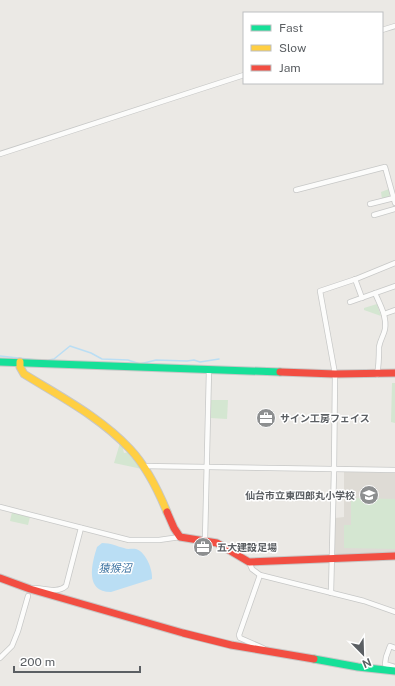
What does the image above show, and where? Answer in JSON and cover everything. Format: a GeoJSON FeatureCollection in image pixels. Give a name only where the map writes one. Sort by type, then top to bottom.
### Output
{"type":"FeatureCollection","features":[{"type":"Feature","properties":{"kind":"street"},"geometry":{"type":"LineString","coordinates":[[383,30],[395,26]]}},
{"type":"Feature","properties":{"kind":"street"},"geometry":{"type":"LineString","coordinates":[[0,154],[243,75]]}},
{"type":"Feature","properties":{"kind":"street"},"geometry":{"type":"LineString","coordinates":[[296,190],[385,167],[394,200],[370,204]]}},
{"type":"Feature","properties":{"kind":"street"},"geometry":{"type":"LineString","coordinates":[[374,215],[395,209]]}},
{"type":"Feature","properties":{"kind":"street"},"geometry":{"type":"LineString","coordinates":[[331,592],[335,374],[320,291],[395,263]]}},
{"type":"Feature","properties":{"kind":"street"},"geometry":{"type":"LineString","coordinates":[[355,279],[362,298]]}},
{"type":"Feature","properties":{"kind":"street"},"geometry":{"type":"LineString","coordinates":[[350,302],[395,286]]}},
{"type":"Feature","properties":{"kind":"street"},"geometry":{"type":"LineString","coordinates":[[375,293],[384,314],[385,321],[384,331],[380,340],[380,362],[377,374]]}},
{"type":"Feature","properties":{"kind":"street"},"geometry":{"type":"LineString","coordinates":[[384,314],[395,310]]}},
{"type":"Feature","properties":{"kind":"street"},"geometry":{"type":"LineString","coordinates":[[0,362],[335,374],[395,374]]}},
{"type":"Feature","properties":{"kind":"street"},"geometry":{"type":"LineString","coordinates":[[20,362],[20,367],[24,374],[69,402],[106,428],[129,448],[143,466],[173,527],[180,537]]}},
{"type":"Feature","properties":{"kind":"street"},"geometry":{"type":"LineString","coordinates":[[205,540],[209,370]]}},
{"type":"Feature","properties":{"kind":"street"},"geometry":{"type":"LineString","coordinates":[[143,466],[395,470]]}},
{"type":"Feature","properties":{"kind":"street"},"geometry":{"type":"LineString","coordinates":[[0,507],[129,540],[159,540],[180,537],[205,540],[217,543],[249,562],[395,556]]}},
{"type":"Feature","properties":{"kind":"street"},"geometry":{"type":"LineString","coordinates":[[0,658],[12,646],[31,587],[53,590],[66,586],[81,528]]}},
{"type":"Feature","properties":{"kind":"street"},"geometry":{"type":"LineString","coordinates":[[249,562],[252,569],[260,575],[364,601],[395,612]]}},
{"type":"Feature","properties":{"kind":"street"},"geometry":{"type":"LineString","coordinates":[[260,575],[239,635],[240,638],[266,651]]}},
{"type":"Feature","properties":{"kind":"street"},"geometry":{"type":"LineString","coordinates":[[0,578],[29,592],[231,645],[358,667],[395,671]]}},
{"type":"Feature","properties":{"kind":"street"},"geometry":{"type":"LineString","coordinates":[[395,648],[390,646],[385,664],[395,667]]}},
{"type":"Feature","properties":{"kind":"shaded area","name":"仙台市立東四郎丸小学校"},"geometry":{"type":"Polygon","coordinates":[[[344,472],[395,473],[395,554],[334,557],[335,518],[344,517],[344,472]]]}},
{"type":"Feature","properties":{"kind":"green space"},"geometry":{"type":"Polygon","coordinates":[[[389,189],[390,197],[382,199],[381,192],[389,189]]]}},
{"type":"Feature","properties":{"kind":"green space"},"geometry":{"type":"Polygon","coordinates":[[[377,304],[381,316],[364,310],[364,308],[377,304]]]}},
{"type":"Feature","properties":{"kind":"green space"},"geometry":{"type":"Polygon","coordinates":[[[392,383],[395,383],[395,423],[391,422],[392,383]]]}},
{"type":"Feature","properties":{"kind":"green space"},"geometry":{"type":"Polygon","coordinates":[[[211,400],[228,400],[227,419],[210,418],[211,400]]]}},
{"type":"Feature","properties":{"kind":"green space"},"geometry":{"type":"Polygon","coordinates":[[[120,443],[124,447],[124,453],[129,452],[142,469],[114,463],[120,443]]]}},
{"type":"Feature","properties":{"kind":"green space"},"geometry":{"type":"Polygon","coordinates":[[[351,498],[395,499],[395,549],[344,548],[344,525],[351,525],[351,498]]]}},
{"type":"Feature","properties":{"kind":"green space"},"geometry":{"type":"Polygon","coordinates":[[[12,512],[30,517],[28,525],[10,521],[12,512]]]}},
{"type":"Feature","properties":{"kind":"water","name":"猿猴沼"},"geometry":{"type":"Polygon","coordinates":[[[102,543],[140,551],[146,557],[152,579],[111,592],[102,591],[93,582],[92,568],[97,547],[102,543]]]}},
{"type":"Feature","properties":{"kind":"waterway"},"geometry":{"type":"LineString","coordinates":[[49,360],[54,359],[70,346],[91,353],[102,359],[128,360],[140,364],[156,360],[194,360],[200,362],[219,359]]}},
{"type":"Feature","properties":{"kind":"waterway"},"geometry":{"type":"LineString","coordinates":[[0,356],[37,360]]}},
{"type":"Feature","properties":{"kind":"traffic: fast"},"geometry":{"type":"LineString","coordinates":[[0,362],[280,372]]}},
{"type":"Feature","properties":{"kind":"traffic: fast"},"geometry":{"type":"LineString","coordinates":[[314,659],[358,667],[395,671]]}},
{"type":"Feature","properties":{"kind":"traffic: slow"},"geometry":{"type":"LineString","coordinates":[[20,362],[20,367],[24,374],[93,417],[130,449],[151,479],[167,512]]}},
{"type":"Feature","properties":{"kind":"traffic: jam"},"geometry":{"type":"LineString","coordinates":[[280,372],[335,374],[395,373]]}},
{"type":"Feature","properties":{"kind":"traffic: jam"},"geometry":{"type":"LineString","coordinates":[[167,512],[180,537],[217,543],[249,562],[395,556]]}},
{"type":"Feature","properties":{"kind":"traffic: jam"},"geometry":{"type":"LineString","coordinates":[[0,578],[30,589],[183,633],[231,645],[314,659]]}},
{"type":"Feature","properties":{"kind":"place","name":"サイン工房フェイス"},"geometry":{"type":"Point","coordinates":[266,418]}},
{"type":"Feature","properties":{"kind":"place","name":"仙台市立東四郎丸小学校"},"geometry":{"type":"Point","coordinates":[369,495]}},
{"type":"Feature","properties":{"kind":"place","name":"五大建設足場"},"geometry":{"type":"Point","coordinates":[203,547]}}]}
